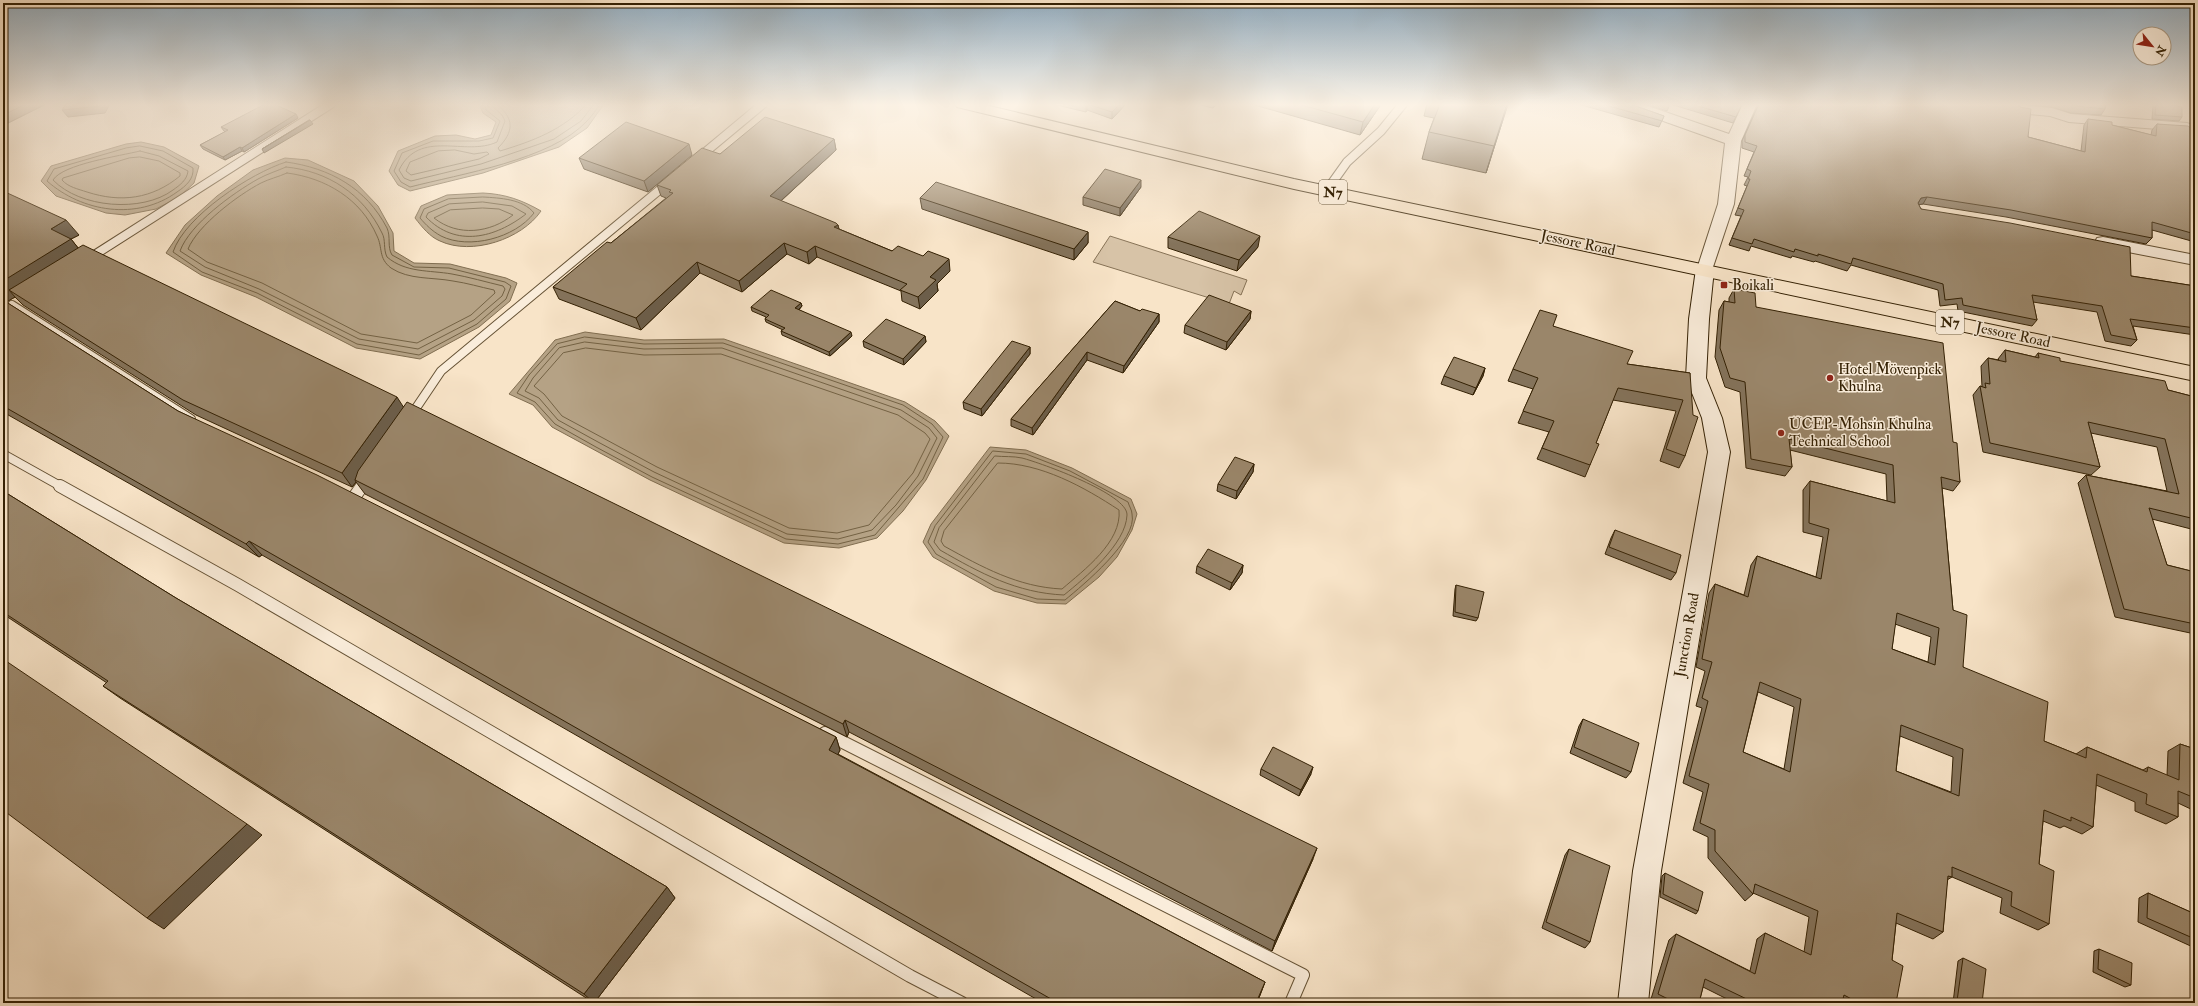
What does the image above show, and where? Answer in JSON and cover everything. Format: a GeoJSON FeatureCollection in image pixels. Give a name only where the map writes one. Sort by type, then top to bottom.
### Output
{"type":"FeatureCollection","features":[{"type":"Feature","properties":{"kind":"highway","name":"Jessore Road"},"geometry":{"type":"LineString","coordinates":[[1162,151],[1327,190],[2195,374]]}},
{"type":"Feature","properties":{"kind":"main road","name":"Junction Road"},"geometry":{"type":"LineString","coordinates":[[1633,1003],[1647,871],[1719,452],[1712,418],[1696,378],[1699,319],[1705,269]]}},
{"type":"Feature","properties":{"kind":"street"},"geometry":{"type":"LineString","coordinates":[[1705,269],[1726,204],[1732,151]]}},
{"type":"Feature","properties":{"kind":"street"},"geometry":{"type":"LineString","coordinates":[[2086,239],[2195,260]]}},
{"type":"Feature","properties":{"kind":"lane"},"geometry":{"type":"LineString","coordinates":[[78,265],[257,151]]}},
{"type":"Feature","properties":{"kind":"lane"},"geometry":{"type":"LineString","coordinates":[[691,164],[707,151]]}},
{"type":"Feature","properties":{"kind":"lane"},"geometry":{"type":"LineString","coordinates":[[1327,190],[1347,162],[1359,151]]}},
{"type":"Feature","properties":{"kind":"lane"},"geometry":{"type":"LineString","coordinates":[[403,427],[441,371],[679,174]]}},
{"type":"Feature","properties":{"kind":"lane"},"geometry":{"type":"LineString","coordinates":[[11,306],[200,424]]}},
{"type":"Feature","properties":{"kind":"lane"},"geometry":{"type":"LineString","coordinates":[[3,454],[238,585],[910,976],[962,1003]]}},
{"type":"Feature","properties":{"kind":"lane"},"geometry":{"type":"LineString","coordinates":[[355,496],[372,471]]}},
{"type":"Feature","properties":{"kind":"lane"},"geometry":{"type":"LineString","coordinates":[[818,730],[1302,975],[1291,1003]]}},
{"type":"Feature","properties":{"kind":"shaded area"},"geometry":{"type":"Polygon","coordinates":[[[1110,236],[1247,280],[1241,295],[1234,291],[1229,304],[1093,262],[1110,236]]]}},
{"type":"Feature","properties":{"kind":"water"},"geometry":{"type":"Polygon","coordinates":[[[102,151],[171,151],[199,166],[194,183],[179,197],[156,209],[125,215],[106,213],[56,196],[41,181],[51,166],[102,151]]]}},
{"type":"Feature","properties":{"kind":"water"},"geometry":{"type":"Polygon","coordinates":[[[398,151],[547,151],[483,173],[410,191],[398,185],[389,171],[398,151]]]}},
{"type":"Feature","properties":{"kind":"water"},"geometry":{"type":"Polygon","coordinates":[[[285,158],[308,160],[354,181],[378,206],[393,233],[394,251],[414,263],[450,264],[506,278],[517,283],[510,301],[479,327],[420,359],[356,348],[256,297],[201,275],[166,253],[185,225],[217,196],[253,170],[285,158]]]}},
{"type":"Feature","properties":{"kind":"water"},"geometry":{"type":"Polygon","coordinates":[[[483,193],[513,198],[541,211],[533,221],[522,230],[509,237],[495,242],[467,247],[453,245],[436,239],[426,231],[415,218],[421,206],[447,195],[483,193]]]}},
{"type":"Feature","properties":{"kind":"water"},"geometry":{"type":"Polygon","coordinates":[[[585,332],[644,340],[724,339],[905,402],[935,421],[949,436],[926,480],[903,511],[877,538],[839,548],[784,543],[650,480],[552,427],[533,405],[509,394],[555,340],[585,332]]]}},
{"type":"Feature","properties":{"kind":"water"},"geometry":{"type":"Polygon","coordinates":[[[990,447],[1026,450],[1072,468],[1131,499],[1137,514],[1132,530],[1117,557],[1099,577],[1066,604],[1037,603],[994,591],[933,557],[923,542],[931,524],[990,447]]]}},
{"type":"Feature","properties":{"kind":"building"},"geometry":{"type":"Polygon","coordinates":[[[211,151],[233,151],[223,157],[211,151]]]}},
{"type":"Feature","properties":{"kind":"building"},"geometry":{"type":"Polygon","coordinates":[[[588,151],[681,151],[644,181],[579,158],[588,151]]]}},
{"type":"Feature","properties":{"kind":"building"},"geometry":{"type":"Polygon","coordinates":[[[698,151],[711,151],[720,154],[724,151],[821,151],[770,196],[836,223],[838,225],[834,227],[892,251],[898,246],[923,256],[928,251],[949,259],[930,277],[936,280],[918,297],[900,290],[907,284],[815,246],[807,252],[784,243],[739,281],[697,262],[636,318],[553,287],[607,242],[611,243],[673,193],[669,192],[671,190],[657,185],[698,151]]]}},
{"type":"Feature","properties":{"kind":"building"},"geometry":{"type":"Polygon","coordinates":[[[1755,151],[2195,151],[2195,234],[2152,222],[2152,238],[2011,210],[1927,197],[1921,198],[1918,203],[1921,209],[2010,223],[2130,247],[2131,276],[2195,286],[2195,328],[2130,319],[2137,340],[2111,335],[2102,306],[2032,295],[2037,320],[1963,305],[1962,298],[1945,300],[1943,284],[1853,258],[1851,264],[1795,249],[1794,252],[1754,239],[1752,244],[1732,238],[1744,210],[1738,208],[1750,179],[1748,179],[1751,171],[1747,169],[1755,151]]]}},
{"type":"Feature","properties":{"kind":"building"},"geometry":{"type":"Polygon","coordinates":[[[1105,169],[1141,180],[1120,208],[1083,197],[1105,169]]]}},
{"type":"Feature","properties":{"kind":"building"},"geometry":{"type":"Polygon","coordinates":[[[936,182],[1088,232],[1074,249],[920,198],[936,182]]]}},
{"type":"Feature","properties":{"kind":"building"},"geometry":{"type":"Polygon","coordinates":[[[3,191],[66,220],[51,229],[71,239],[3,281],[3,191]]]}},
{"type":"Feature","properties":{"kind":"building"},"geometry":{"type":"Polygon","coordinates":[[[1199,211],[1260,236],[1239,260],[1168,237],[1199,211]]]}},
{"type":"Feature","properties":{"kind":"building"},"geometry":{"type":"Polygon","coordinates":[[[83,245],[397,397],[342,473],[183,400],[9,290],[83,245]]]}},
{"type":"Feature","properties":{"kind":"building"},"geometry":{"type":"Polygon","coordinates":[[[1734,289],[1755,293],[1756,307],[1943,343],[1953,442],[1957,443],[1960,482],[1941,477],[1953,610],[1967,615],[1963,667],[2048,702],[2044,741],[2086,758],[2087,747],[2147,772],[2148,767],[2179,780],[2180,744],[2195,749],[2195,798],[2178,791],[2178,817],[2146,804],[2147,794],[2097,774],[2093,827],[2071,817],[2071,821],[2044,810],[2039,864],[2054,871],[2049,924],[2011,906],[2012,892],[1952,867],[1952,877],[1948,876],[1943,932],[1897,913],[1892,960],[1903,966],[1896,1003],[1859,1003],[1844,995],[1842,1003],[1755,1003],[1705,979],[1699,1003],[1676,1003],[1658,994],[1676,934],[1755,974],[1765,933],[1811,955],[1818,911],[1755,884],[1753,894],[1715,851],[1715,830],[1700,823],[1709,784],[1689,776],[1708,701],[1702,698],[1712,662],[1702,659],[1715,584],[1748,597],[1757,556],[1821,579],[1829,529],[1809,523],[1810,481],[1895,503],[1893,465],[1789,439],[1792,467],[1751,459],[1745,382],[1730,378],[1720,348],[1724,301],[1735,303],[1734,289]],[[1897,613],[1892,649],[1935,665],[1939,628],[1897,613]],[[1760,682],[1743,752],[1790,772],[1801,699],[1760,682]],[[1901,725],[1896,771],[1959,796],[1963,749],[1901,725]]]}},
{"type":"Feature","properties":{"kind":"building"},"geometry":{"type":"Polygon","coordinates":[[[771,290],[801,303],[795,308],[851,332],[829,352],[781,331],[785,328],[765,319],[769,315],[751,307],[771,290]]]}},
{"type":"Feature","properties":{"kind":"building"},"geometry":{"type":"Polygon","coordinates":[[[1209,295],[1251,311],[1227,342],[1185,325],[1209,295]]]}},
{"type":"Feature","properties":{"kind":"building"},"geometry":{"type":"Polygon","coordinates":[[[3,300],[178,411],[317,475],[836,737],[829,750],[1265,982],[1256,1003],[1058,1003],[249,541],[246,544],[3,406],[3,300]]]}},
{"type":"Feature","properties":{"kind":"building"},"geometry":{"type":"Polygon","coordinates":[[[1115,301],[1140,311],[1142,309],[1159,314],[1124,366],[1087,352],[1032,428],[1011,419],[1115,301]]]}},
{"type":"Feature","properties":{"kind":"building"},"geometry":{"type":"Polygon","coordinates":[[[1540,310],[1557,315],[1553,326],[1633,351],[1627,364],[1690,373],[1693,415],[1698,417],[1685,456],[1666,449],[1683,400],[1618,388],[1596,443],[1599,444],[1590,465],[1542,448],[1554,421],[1523,411],[1538,378],[1513,369],[1540,310]]]}},
{"type":"Feature","properties":{"kind":"building"},"geometry":{"type":"Polygon","coordinates":[[[886,319],[925,336],[903,359],[863,341],[886,319]]]}},
{"type":"Feature","properties":{"kind":"building"},"geometry":{"type":"Polygon","coordinates":[[[1012,341],[1030,347],[981,409],[963,402],[1012,341]]]}},
{"type":"Feature","properties":{"kind":"building"},"geometry":{"type":"Polygon","coordinates":[[[2005,350],[2039,358],[2038,353],[2060,358],[2060,361],[2165,381],[2168,390],[2195,397],[2195,519],[2149,508],[2167,565],[2195,572],[2195,624],[2124,609],[2086,475],[2179,494],[2165,439],[2088,422],[2100,467],[1990,443],[1980,386],[1986,388],[1985,383],[1990,384],[1988,358],[2006,362],[2005,350]]]}},
{"type":"Feature","properties":{"kind":"building"},"geometry":{"type":"Polygon","coordinates":[[[1454,357],[1485,368],[1476,388],[1444,376],[1454,357]]]}},
{"type":"Feature","properties":{"kind":"building"},"geometry":{"type":"Polygon","coordinates":[[[407,402],[1317,848],[1275,941],[845,720],[843,724],[355,480],[358,471],[407,402]]]}},
{"type":"Feature","properties":{"kind":"building"},"geometry":{"type":"Polygon","coordinates":[[[1235,457],[1254,464],[1237,491],[1218,484],[1235,457]]]}},
{"type":"Feature","properties":{"kind":"building"},"geometry":{"type":"Polygon","coordinates":[[[3,491],[176,598],[667,887],[584,994],[103,686],[108,681],[3,612],[3,491]]]}},
{"type":"Feature","properties":{"kind":"building"},"geometry":{"type":"Polygon","coordinates":[[[1615,530],[1681,555],[1676,573],[1609,547],[1615,530]]]}},
{"type":"Feature","properties":{"kind":"building"},"geometry":{"type":"Polygon","coordinates":[[[1208,549],[1243,565],[1232,583],[1197,566],[1208,549]]]}},
{"type":"Feature","properties":{"kind":"building"},"geometry":{"type":"Polygon","coordinates":[[[1456,585],[1484,592],[1478,618],[1455,612],[1456,585]]]}},
{"type":"Feature","properties":{"kind":"building"},"geometry":{"type":"Polygon","coordinates":[[[3,659],[247,824],[147,918],[3,810],[3,659]]]}},
{"type":"Feature","properties":{"kind":"building"},"geometry":{"type":"Polygon","coordinates":[[[1583,719],[1639,743],[1631,772],[1574,747],[1583,719]]]}},
{"type":"Feature","properties":{"kind":"building"},"geometry":{"type":"Polygon","coordinates":[[[1273,747],[1313,767],[1301,790],[1261,769],[1273,747]]]}},
{"type":"Feature","properties":{"kind":"building"},"geometry":{"type":"Polygon","coordinates":[[[1569,849],[1610,866],[1590,942],[1546,922],[1569,849]]]}},
{"type":"Feature","properties":{"kind":"building"},"geometry":{"type":"Polygon","coordinates":[[[1665,873],[1703,892],[1698,911],[1663,894],[1665,873]]]}},
{"type":"Feature","properties":{"kind":"building"},"geometry":{"type":"Polygon","coordinates":[[[2148,893],[2195,914],[2195,939],[2147,918],[2148,893]]]}},
{"type":"Feature","properties":{"kind":"building"},"geometry":{"type":"Polygon","coordinates":[[[2099,949],[2132,963],[2131,985],[2098,969],[2099,949]]]}},
{"type":"Feature","properties":{"kind":"building"},"geometry":{"type":"Polygon","coordinates":[[[1963,958],[1986,969],[1982,1003],[1961,1003],[1957,1001],[1963,958]]]}},
{"type":"Feature","properties":{"kind":"place","name":"Boikali"},"geometry":{"type":"Point","coordinates":[1724,285]}},
{"type":"Feature","properties":{"kind":"place","name":"Hotel Mövenpick Khulna"},"geometry":{"type":"Point","coordinates":[1830,378]}},
{"type":"Feature","properties":{"kind":"place","name":"UCEP-Mohsin Khulna Technical School"},"geometry":{"type":"Point","coordinates":[1781,433]}}]}
